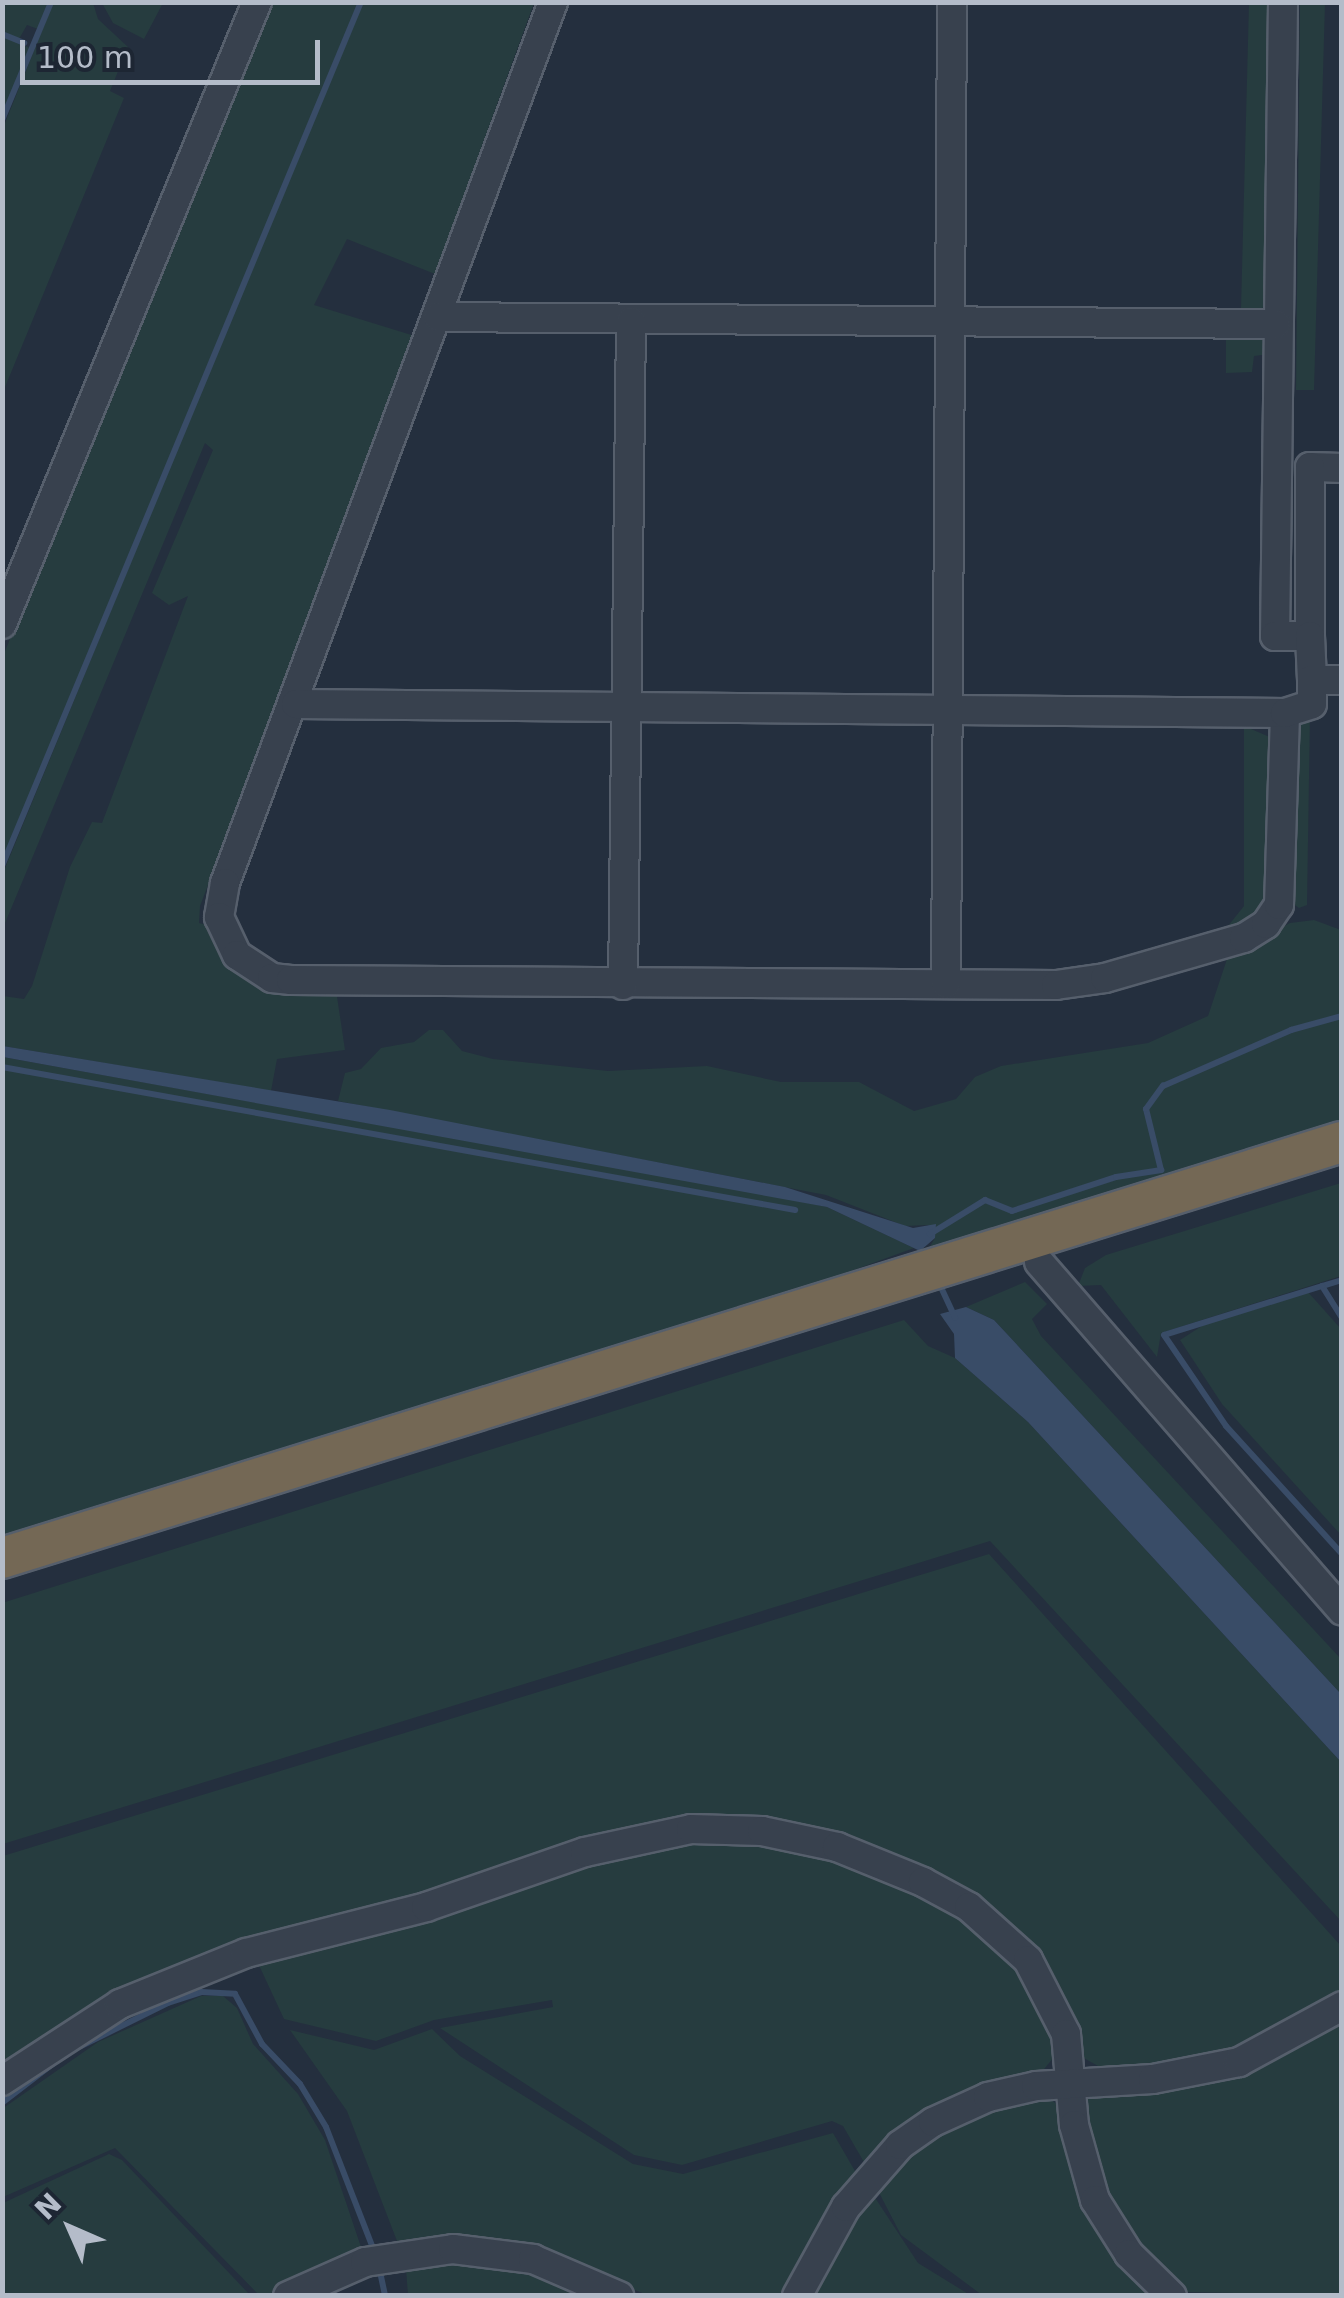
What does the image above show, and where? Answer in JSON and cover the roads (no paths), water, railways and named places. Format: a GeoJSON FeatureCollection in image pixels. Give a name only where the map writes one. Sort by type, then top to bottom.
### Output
{"type":"FeatureCollection","features":[{"type":"Feature","properties":{"kind":"highway"},"geometry":{"type":"LineString","coordinates":[[2,1558],[961,1274],[1342,1142]]}},
{"type":"Feature","properties":{"kind":"highway"},"geometry":{"type":"LineString","coordinates":[[961,1274],[1039,1262],[1342,1169]]}},
{"type":"Feature","properties":{"kind":"highway"},"geometry":{"type":"LineString","coordinates":[[2,1582],[911,1289]]}},
{"type":"Feature","properties":{"kind":"street"},"geometry":{"type":"LineString","coordinates":[[2,624],[257,2]]}},
{"type":"Feature","properties":{"kind":"street"},"geometry":{"type":"LineString","coordinates":[[553,2],[296,704],[224,883],[219,917],[236,954],[272,978],[291,980],[1056,985],[1106,978],[1244,938],[1266,924],[1279,905],[1285,713]]}},
{"type":"Feature","properties":{"kind":"street"},"geometry":{"type":"LineString","coordinates":[[946,984],[954,321],[952,2]]}},
{"type":"Feature","properties":{"kind":"street"},"geometry":{"type":"LineString","coordinates":[[1283,2],[1275,636],[1310,636]]}},
{"type":"Feature","properties":{"kind":"street"},"geometry":{"type":"LineString","coordinates":[[438,317],[1276,324]]}},
{"type":"Feature","properties":{"kind":"street"},"geometry":{"type":"LineString","coordinates":[[623,985],[630,710],[631,321]]}},
{"type":"Feature","properties":{"kind":"street"},"geometry":{"type":"LineString","coordinates":[[296,704],[1285,713],[1312,704],[1310,467],[1342,468]]}},
{"type":"Feature","properties":{"kind":"street"},"geometry":{"type":"LineString","coordinates":[[1312,680],[1342,680]]}},
{"type":"Feature","properties":{"kind":"street"},"geometry":{"type":"LineString","coordinates":[[1039,1262],[1342,1611]]}},
{"type":"Feature","properties":{"kind":"street"},"geometry":{"type":"LineString","coordinates":[[2,2081],[120,2004],[246,1953],[426,1907],[584,1852],[709,1828],[762,1830],[837,1847],[969,1907],[1047,1987],[1066,2034],[1068,2083],[1095,2200],[1129,2254],[1172,2296]]}},
{"type":"Feature","properties":{"kind":"street"},"geometry":{"type":"LineString","coordinates":[[798,2296],[846,2207],[900,2146],[988,2097],[1068,2083],[1154,2079],[1239,2062],[1342,2006]]}},
{"type":"Feature","properties":{"kind":"street"},"geometry":{"type":"LineString","coordinates":[[288,2296],[375,2260],[488,2250],[533,2259],[619,2296]]}},
{"type":"Feature","properties":{"kind":"water"},"geometry":{"type":"Polygon","coordinates":[[[3,1046],[390,1110],[785,1187],[913,1228],[936,1224],[935,1238],[920,1251],[827,1207],[3,1057],[3,1046]]]}},
{"type":"Feature","properties":{"kind":"water"},"geometry":{"type":"Polygon","coordinates":[[[966,1307],[994,1320],[1341,1694],[1341,1762],[1028,1422],[955,1358],[954,1334],[940,1314],[966,1307]]]}},
{"type":"Feature","properties":{"kind":"waterway"},"geometry":{"type":"LineString","coordinates":[[2,120],[51,2]]}},
{"type":"Feature","properties":{"kind":"waterway"},"geometry":{"type":"LineString","coordinates":[[2,866],[361,2]]}},
{"type":"Feature","properties":{"kind":"waterway"},"geometry":{"type":"LineString","coordinates":[[2,34],[24,43]]}},
{"type":"Feature","properties":{"kind":"waterway"},"geometry":{"type":"LineString","coordinates":[[930,1234],[985,1200],[1012,1211],[1116,1177],[1161,1170],[1146,1109],[1163,1086],[1291,1030],[1342,1016]]}},
{"type":"Feature","properties":{"kind":"waterway"},"geometry":{"type":"LineString","coordinates":[[2,1067],[795,1210]]}},
{"type":"Feature","properties":{"kind":"waterway"},"geometry":{"type":"LineString","coordinates":[[1342,1280],[1322,1286],[1342,1318]]}},
{"type":"Feature","properties":{"kind":"waterway"},"geometry":{"type":"LineString","coordinates":[[939,1283],[955,1317]]}},
{"type":"Feature","properties":{"kind":"waterway"},"geometry":{"type":"LineString","coordinates":[[1322,1286],[1164,1335],[1226,1426],[1342,1554]]}},
{"type":"Feature","properties":{"kind":"waterway"},"geometry":{"type":"LineString","coordinates":[[79,2047],[168,2003],[201,1992],[235,1994],[262,2044],[300,2084],[326,2127],[374,2251]]}},
{"type":"Feature","properties":{"kind":"waterway"},"geometry":{"type":"LineString","coordinates":[[2,2103],[55,2062]]}},
{"type":"Feature","properties":{"kind":"waterway"},"geometry":{"type":"LineString","coordinates":[[379,2267],[385,2296]]}}]}
